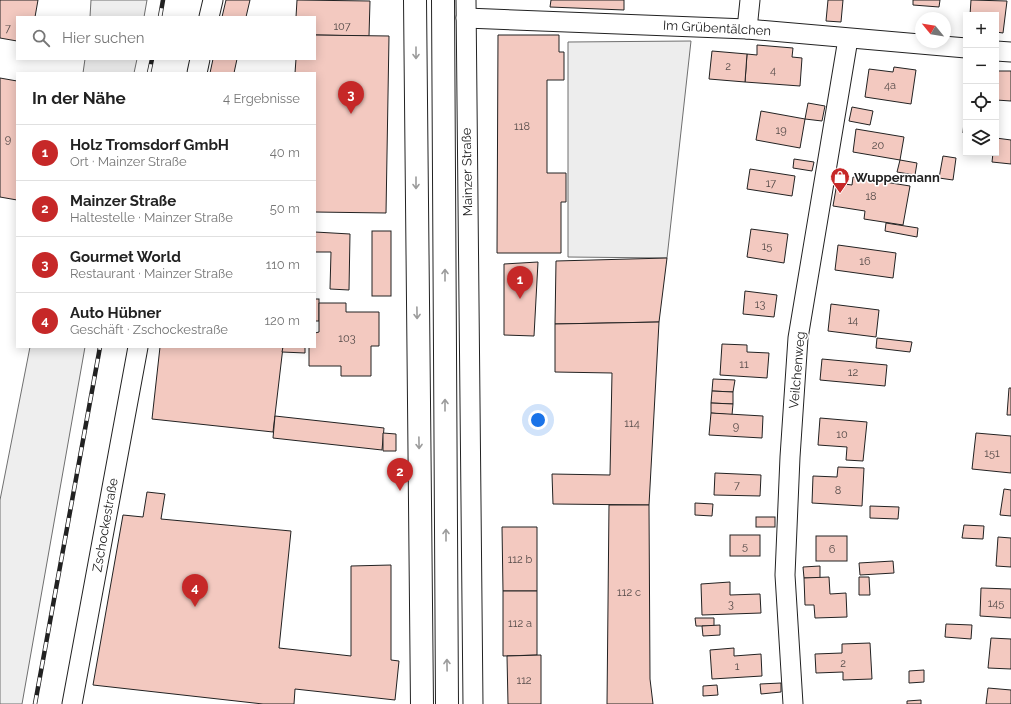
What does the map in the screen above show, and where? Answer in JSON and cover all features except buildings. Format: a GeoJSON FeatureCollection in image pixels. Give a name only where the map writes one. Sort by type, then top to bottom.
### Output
{"type":"FeatureCollection","features":[{"type":"Feature","properties":{"kind":"main road"},"geometry":{"type":"LineString","coordinates":[[415,0],[422,704]]}},
{"type":"Feature","properties":{"kind":"main road","name":"Mainzer Straße"},"geometry":{"type":"LineString","coordinates":[[443,0],[447,704]]}},
{"type":"Feature","properties":{"kind":"street"},"geometry":{"type":"LineString","coordinates":[[209,16],[213,0]]}},
{"type":"Feature","properties":{"kind":"street"},"geometry":{"type":"LineString","coordinates":[[402,0],[416,23]]}},
{"type":"Feature","properties":{"kind":"street"},"geometry":{"type":"LineString","coordinates":[[747,29],[750,0]]}},
{"type":"Feature","properties":{"kind":"street","name":"Im Grübentälchen"},"geometry":{"type":"LineString","coordinates":[[466,9],[747,29],[848,39],[963,48]]}},
{"type":"Feature","properties":{"kind":"street","name":"Mainzer Straße"},"geometry":{"type":"LineString","coordinates":[[466,9],[473,704]]}},
{"type":"Feature","properties":{"kind":"street","name":"Veilchenweg"},"geometry":{"type":"LineString","coordinates":[[794,704],[785,575],[790,457],[798,338],[848,39]]}},
{"type":"Feature","properties":{"kind":"street"},"geometry":{"type":"LineString","coordinates":[[999,50],[1011,52]]}},
{"type":"Feature","properties":{"kind":"street"},"geometry":{"type":"LineString","coordinates":[[197,72],[200,60]]}},
{"type":"Feature","properties":{"kind":"street","name":"Zschockestraße"},"geometry":{"type":"LineString","coordinates":[[72,704],[138,348]]}},
{"type":"Feature","properties":{"kind":"shaded area"},"geometry":{"type":"Polygon","coordinates":[[[91,0],[147,0],[144,16],[90,16],[91,0]]]}},
{"type":"Feature","properties":{"kind":"shaded area"},"geometry":{"type":"Polygon","coordinates":[[[691,41],[667,258],[568,257],[568,42],[691,41]]]}},
{"type":"Feature","properties":{"kind":"shaded area"},"geometry":{"type":"Polygon","coordinates":[[[85,60],[137,60],[134,72],[83,72],[85,60]]]}},
{"type":"Feature","properties":{"kind":"shaded area"},"geometry":{"type":"Polygon","coordinates":[[[30,348],[85,348],[22,704],[0,704],[0,500],[30,348]]]}},
{"type":"Feature","properties":{"kind":"railway"},"geometry":{"type":"LineString","coordinates":[[160,16],[163,0]]}},
{"type":"Feature","properties":{"kind":"railway"},"geometry":{"type":"LineString","coordinates":[[149,72],[152,60]]}},
{"type":"Feature","properties":{"kind":"railway"},"geometry":{"type":"LineString","coordinates":[[35,704],[100,348]]}},
{"type":"Feature","properties":{"kind":"place","name":"Gourmet World"},"geometry":{"type":"Point","coordinates":[351,114]}},
{"type":"Feature","properties":{"kind":"place","name":"Wuppermann"},"geometry":{"type":"Point","coordinates":[840,194]}},
{"type":"Feature","properties":{"kind":"place","name":"Holz Tromsdorf GmbH"},"geometry":{"type":"Point","coordinates":[520,299]}},
{"type":"Feature","properties":{"kind":"place","name":"Mainzer Straße"},"geometry":{"type":"Point","coordinates":[400,491]}},
{"type":"Feature","properties":{"kind":"place","name":"Auto Hübner"},"geometry":{"type":"Point","coordinates":[195,607]}}]}
